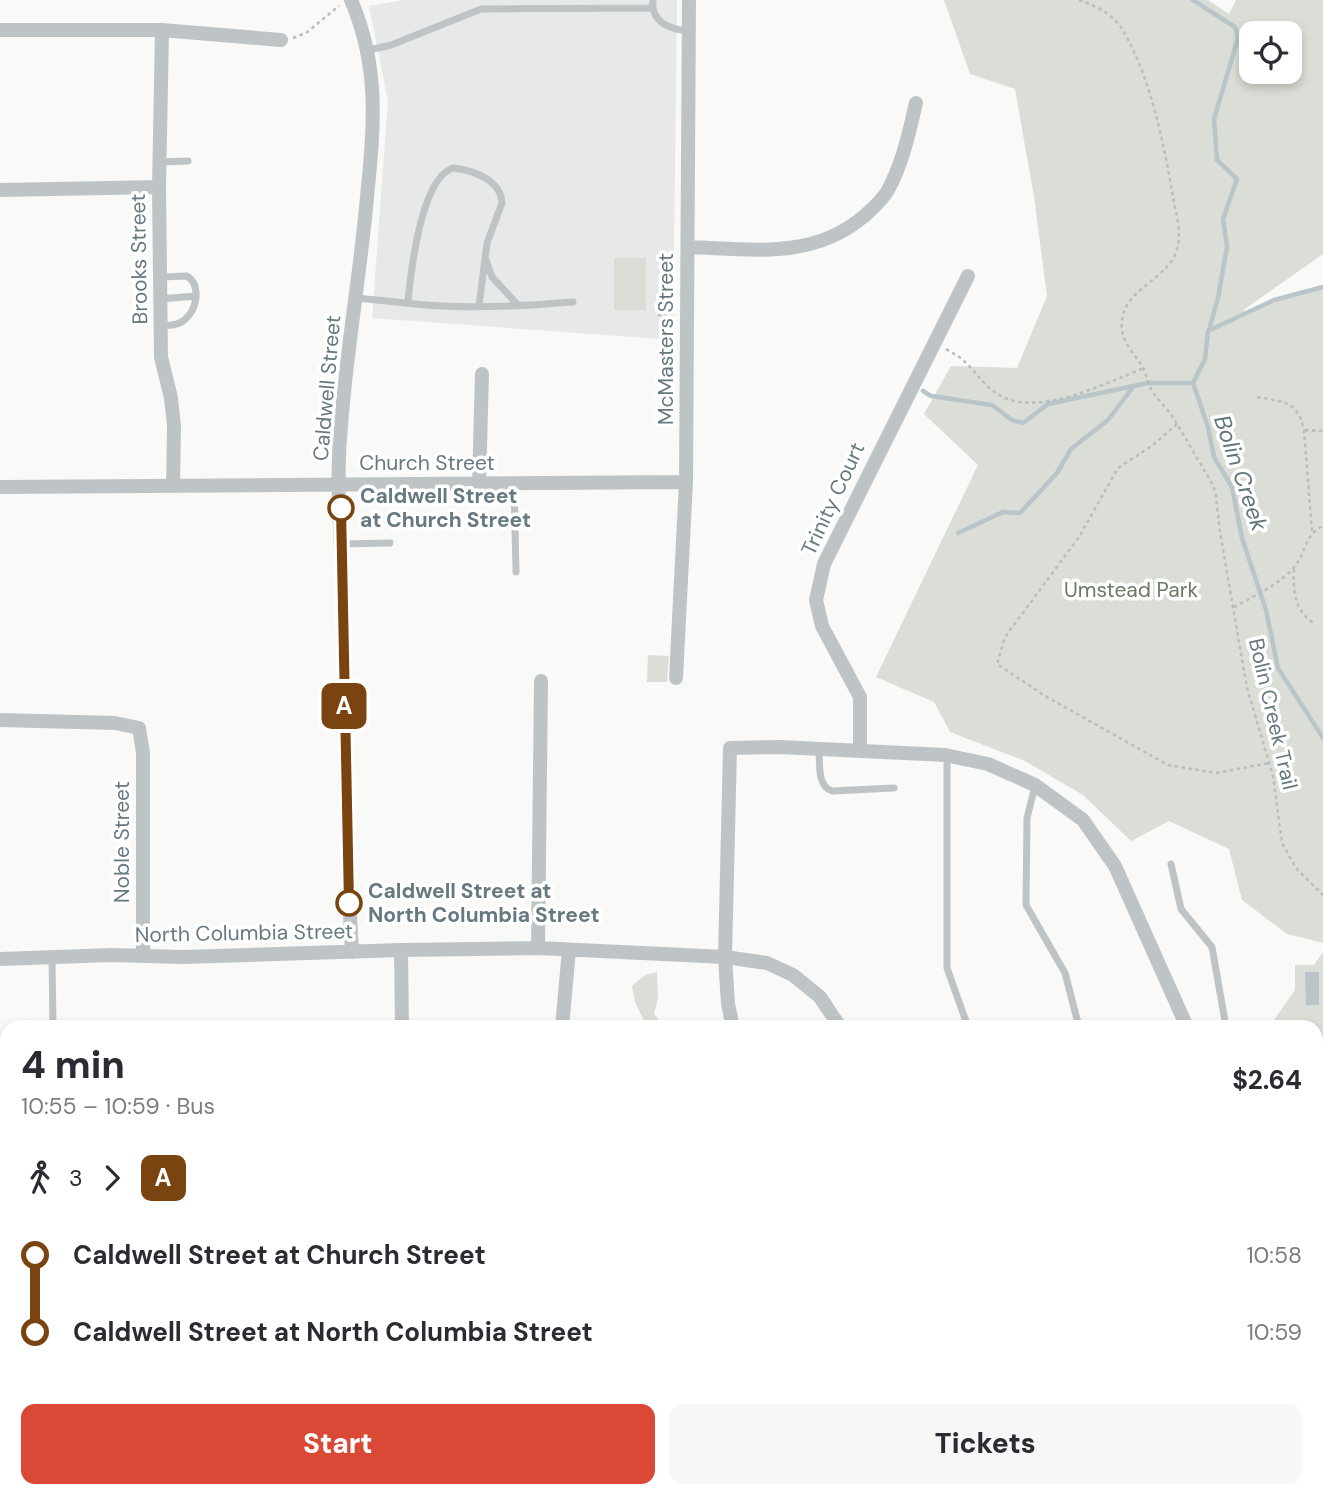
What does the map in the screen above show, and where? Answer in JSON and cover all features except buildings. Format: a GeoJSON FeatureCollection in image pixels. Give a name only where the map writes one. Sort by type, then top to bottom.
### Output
{"type":"FeatureCollection","features":[{"type":"Feature","properties":{"kind":"street","name":"Caldwell Street"},"geometry":{"type":"LineString","coordinates":[[351,0],[369,50],[372,80],[370,162],[339,441],[346,866],[352,952]]}},
{"type":"Feature","properties":{"kind":"street","name":"McMasters Street"},"geometry":{"type":"LineString","coordinates":[[676,678],[686,482],[689,0]]}},
{"type":"Feature","properties":{"kind":"street"},"geometry":{"type":"LineString","coordinates":[[0,30],[162,30],[281,40]]}},
{"type":"Feature","properties":{"kind":"street","name":"Brooks Street"},"geometry":{"type":"LineString","coordinates":[[162,30],[160,299],[162,357],[174,426],[173,486]]}},
{"type":"Feature","properties":{"kind":"street"},"geometry":{"type":"LineString","coordinates":[[688,247],[771,249],[806,247],[830,240],[863,217],[888,191],[902,158],[916,103]]}},
{"type":"Feature","properties":{"kind":"street"},"geometry":{"type":"LineString","coordinates":[[0,190],[159,187]]}},
{"type":"Feature","properties":{"kind":"street","name":"Trinity Court"},"geometry":{"type":"LineString","coordinates":[[860,751],[860,697],[822,626],[816,600],[824,564],[968,276]]}},
{"type":"Feature","properties":{"kind":"street"},"geometry":{"type":"LineString","coordinates":[[479,484],[482,374]]}},
{"type":"Feature","properties":{"kind":"street","name":"Church Street"},"geometry":{"type":"LineString","coordinates":[[0,487],[686,482]]}},
{"type":"Feature","properties":{"kind":"street"},"geometry":{"type":"LineString","coordinates":[[538,948],[541,681]]}},
{"type":"Feature","properties":{"kind":"street","name":"Noble Street"},"geometry":{"type":"LineString","coordinates":[[0,720],[115,723],[139,728],[143,753],[144,956]]}},
{"type":"Feature","properties":{"kind":"street"},"geometry":{"type":"LineString","coordinates":[[731,1020],[725,957],[730,748],[947,755],[988,764],[1035,785],[1083,820],[1115,866],[1184,1020]]}},
{"type":"Feature","properties":{"kind":"street","name":"North Columbia Street"},"geometry":{"type":"LineString","coordinates":[[0,959],[538,948],[725,957],[767,963],[793,975],[820,998],[835,1020]]}},
{"type":"Feature","properties":{"kind":"street"},"geometry":{"type":"LineString","coordinates":[[401,950],[402,1020]]}},
{"type":"Feature","properties":{"kind":"street"},"geometry":{"type":"LineString","coordinates":[[563,1020],[569,950]]}},
{"type":"Feature","properties":{"kind":"lane"},"geometry":{"type":"LineString","coordinates":[[369,50],[391,45],[481,9],[653,4],[659,20],[672,30],[690,31]]}},
{"type":"Feature","properties":{"kind":"lane"},"geometry":{"type":"LineString","coordinates":[[159,162],[188,161]]}},
{"type":"Feature","properties":{"kind":"lane"},"geometry":{"type":"LineString","coordinates":[[408,302],[420,221],[436,181],[447,170],[460,169],[487,179],[499,188],[502,203],[487,243],[480,306]]}},
{"type":"Feature","properties":{"kind":"lane"},"geometry":{"type":"LineString","coordinates":[[485,256],[492,277],[517,304]]}},
{"type":"Feature","properties":{"kind":"lane"},"geometry":{"type":"LineString","coordinates":[[160,277],[187,276],[195,283],[196,296],[192,311],[184,320],[161,326]]}},
{"type":"Feature","properties":{"kind":"lane"},"geometry":{"type":"LineString","coordinates":[[160,299],[196,296]]}},
{"type":"Feature","properties":{"kind":"lane"},"geometry":{"type":"LineString","coordinates":[[356,298],[480,306],[573,302]]}},
{"type":"Feature","properties":{"kind":"lane"},"geometry":{"type":"LineString","coordinates":[[514,484],[516,572]]}},
{"type":"Feature","properties":{"kind":"lane"},"geometry":{"type":"LineString","coordinates":[[342,544],[390,543]]}},
{"type":"Feature","properties":{"kind":"lane"},"geometry":{"type":"LineString","coordinates":[[819,749],[822,784],[826,789],[894,788]]}},
{"type":"Feature","properties":{"kind":"lane"},"geometry":{"type":"LineString","coordinates":[[947,755],[947,968],[966,1020]]}},
{"type":"Feature","properties":{"kind":"lane"},"geometry":{"type":"LineString","coordinates":[[1035,785],[1027,818],[1026,905],[1065,973],[1077,1020]]}},
{"type":"Feature","properties":{"kind":"lane"},"geometry":{"type":"LineString","coordinates":[[1171,864],[1181,909],[1213,947],[1225,1020]]}},
{"type":"Feature","properties":{"kind":"lane"},"geometry":{"type":"LineString","coordinates":[[52,957],[52,1020]]}},
{"type":"Feature","properties":{"kind":"path"},"geometry":{"type":"LineString","coordinates":[[934,342],[963,359],[989,388],[1020,403],[1040,402],[1077,394],[1144,369],[1125,340],[1123,318],[1130,301],[1167,268],[1178,248],[1178,224],[1168,166],[1144,78],[1125,33],[1102,10],[1079,0]]}},
{"type":"Feature","properties":{"kind":"path"},"geometry":{"type":"LineString","coordinates":[[281,40],[306,33],[337,6]]}},
{"type":"Feature","properties":{"kind":"path"},"geometry":{"type":"LineString","coordinates":[[658,315],[666,315]]}},
{"type":"Feature","properties":{"kind":"path","name":"Bolin Creek Trail"},"geometry":{"type":"LineString","coordinates":[[1144,369],[1150,388],[1177,424],[1213,485],[1247,688],[1269,763],[1284,850],[1296,869],[1323,895]]}},
{"type":"Feature","properties":{"kind":"path"},"geometry":{"type":"LineString","coordinates":[[1234,607],[1277,582],[1294,567],[1312,532],[1301,417],[1291,405],[1257,397]]}},
{"type":"Feature","properties":{"kind":"path"},"geometry":{"type":"LineString","coordinates":[[1177,424],[1153,445],[1118,468],[1079,537],[1005,637],[997,664],[1045,696],[1168,765],[1216,773],[1269,763]]}},
{"type":"Feature","properties":{"kind":"path"},"geometry":{"type":"LineString","coordinates":[[1304,430],[1323,431]]}},
{"type":"Feature","properties":{"kind":"path"},"geometry":{"type":"LineString","coordinates":[[1312,532],[1323,526]]}},
{"type":"Feature","properties":{"kind":"path"},"geometry":{"type":"LineString","coordinates":[[1294,567],[1295,597],[1303,614],[1315,624]]}},
{"type":"Feature","properties":{"kind":"shaded area"},"geometry":{"type":"Polygon","coordinates":[[[403,0],[677,0],[673,340],[372,318],[388,101],[369,6],[403,0]]]}},
{"type":"Feature","properties":{"kind":"shaded area"},"geometry":{"type":"Polygon","coordinates":[[[1305,972],[1319,972],[1319,1005],[1306,1005],[1305,972]]]}},
{"type":"Feature","properties":{"kind":"green space","name":"Umstead Park"},"geometry":{"type":"Polygon","coordinates":[[[944,0],[1208,0],[1229,14],[1236,0],[1323,0],[1323,254],[1245,309],[1243,315],[1266,304],[1323,286],[1323,943],[1287,934],[1242,900],[1229,849],[1169,821],[1131,841],[1083,795],[1025,761],[950,732],[934,702],[876,677],[978,465],[924,414],[951,366],[1017,368],[1047,296],[1034,197],[1015,89],[970,74],[944,0]]]}},
{"type":"Feature","properties":{"kind":"green space"},"geometry":{"type":"Polygon","coordinates":[[[614,258],[646,258],[646,310],[614,310],[614,258]]]}},
{"type":"Feature","properties":{"kind":"green space"},"geometry":{"type":"Polygon","coordinates":[[[648,655],[669,656],[667,682],[647,682],[648,655]]]}},
{"type":"Feature","properties":{"kind":"green space"},"geometry":{"type":"Polygon","coordinates":[[[1323,952],[1323,1020],[1274,1020],[1295,990],[1295,965],[1314,965],[1323,952]]]}},
{"type":"Feature","properties":{"kind":"green space"},"geometry":{"type":"Polygon","coordinates":[[[657,972],[658,998],[654,1014],[659,1020],[644,1020],[635,1002],[632,986],[645,975],[657,972]]]}},
{"type":"Feature","properties":{"kind":"waterway"},"geometry":{"type":"LineString","coordinates":[[1193,0],[1235,27],[1238,38],[1214,119],[1217,160],[1237,179],[1223,219],[1227,247],[1209,330]]}},
{"type":"Feature","properties":{"kind":"waterway","name":"Bolin Creek"},"geometry":{"type":"LineString","coordinates":[[1323,287],[1274,300],[1208,331],[1205,359],[1193,383],[1208,427],[1214,457],[1232,487],[1242,538],[1266,610],[1278,668],[1323,738]]}},
{"type":"Feature","properties":{"kind":"waterway"},"geometry":{"type":"LineString","coordinates":[[923,391],[931,396],[992,405],[1012,420],[1023,423],[1048,404],[1148,383],[1193,383]]}},
{"type":"Feature","properties":{"kind":"waterway"},"geometry":{"type":"LineString","coordinates":[[958,533],[1003,512],[1020,513],[1057,473],[1071,449],[1108,420],[1133,387]]}},
{"type":"Feature","properties":{"kind":"bus line","name":"A"},"geometry":{"type":"LineString","coordinates":[[341,508],[346,866],[349,903]]}},
{"type":"Feature","properties":{"kind":"place","name":"Caldwell Street at Church Street"},"geometry":{"type":"Point","coordinates":[341,508]}},
{"type":"Feature","properties":{"kind":"place","name":"Caldwell Street at North Columbia Street"},"geometry":{"type":"Point","coordinates":[349,903]}}]}
